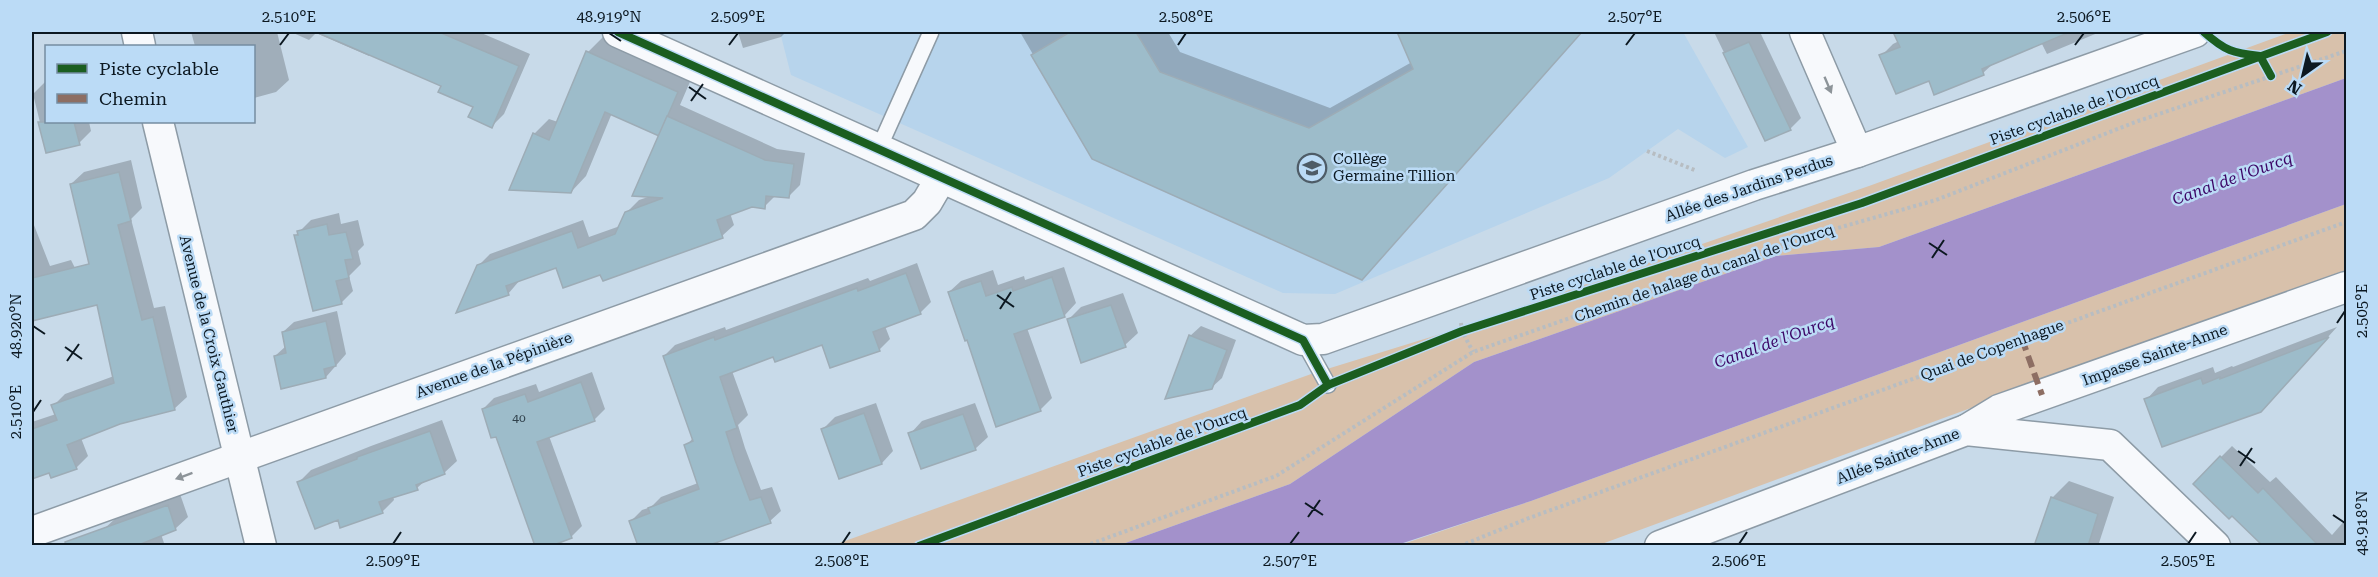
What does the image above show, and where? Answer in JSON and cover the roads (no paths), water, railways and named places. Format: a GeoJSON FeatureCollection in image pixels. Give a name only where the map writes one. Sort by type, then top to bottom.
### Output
{"type":"FeatureCollection","features":[{"type":"Feature","properties":{"kind":"street"},"geometry":{"type":"LineString","coordinates":[[618,32],[653,39],[941,178],[1303,340]]}},
{"type":"Feature","properties":{"kind":"street"},"geometry":{"type":"LineString","coordinates":[[1805,32],[1857,152]]}},
{"type":"Feature","properties":{"kind":"street","name":"Allée des Jardins Perdus"},"geometry":{"type":"LineString","coordinates":[[1303,340],[1323,339],[1754,185],[1857,152],[2194,32]]}},
{"type":"Feature","properties":{"kind":"street","name":"Avenue de la Croix Gauthier"},"geometry":{"type":"LineString","coordinates":[[158,123],[261,546]]}},
{"type":"Feature","properties":{"kind":"street","name":"Avenue de la Pépinière"},"geometry":{"type":"LineString","coordinates":[[32,532],[914,215],[927,202],[941,178]]}},
{"type":"Feature","properties":{"kind":"street","name":"Impasse Sainte-Anne"},"geometry":{"type":"LineString","coordinates":[[1966,430],[1999,410],[2346,287]]}},
{"type":"Feature","properties":{"kind":"street","name":"Allée Sainte-Anne"},"geometry":{"type":"LineString","coordinates":[[1660,546],[1966,430],[2110,446],[2216,546]]}},
{"type":"Feature","properties":{"kind":"lane"},"geometry":{"type":"LineString","coordinates":[[879,148],[931,32]]}},
{"type":"Feature","properties":{"kind":"lane"},"geometry":{"type":"LineString","coordinates":[[1303,340],[1328,386]]}},
{"type":"Feature","properties":{"kind":"water","name":"Canal de l'Ourcq"},"geometry":{"type":"Polygon","coordinates":[[[2346,78],[2346,204],[1531,501],[1397,545],[1120,545],[1290,484],[1474,362],[1776,256],[1879,247],[2346,78]]]}},
{"type":"Feature","properties":{"kind":"place","name":"Collège Germaine Tillion"},"geometry":{"type":"Point","coordinates":[1312,168]}}]}
